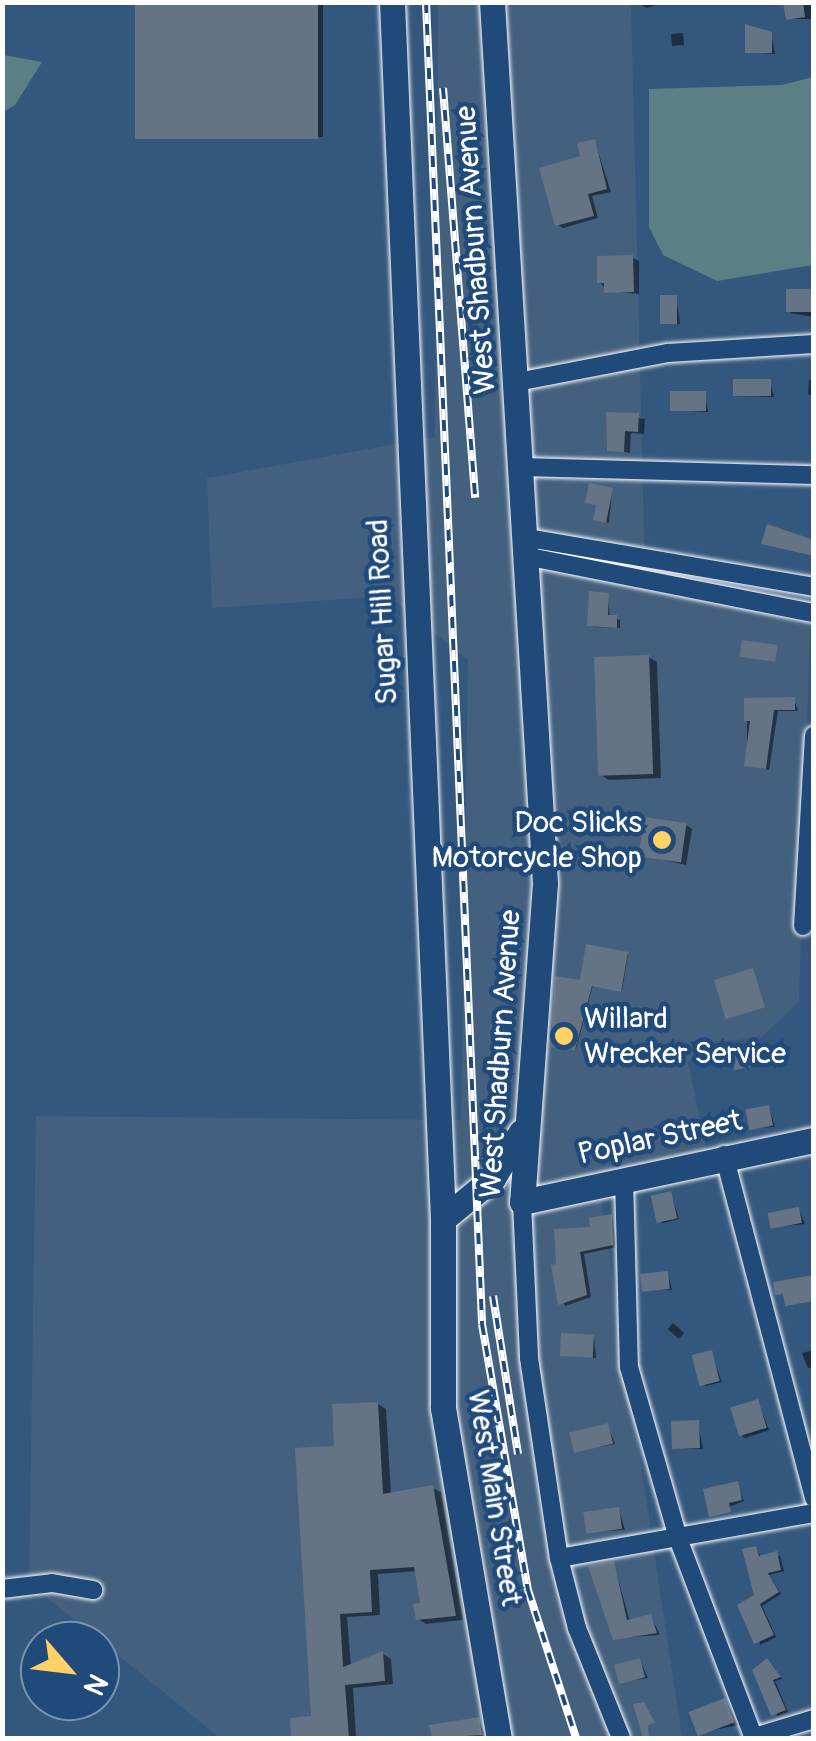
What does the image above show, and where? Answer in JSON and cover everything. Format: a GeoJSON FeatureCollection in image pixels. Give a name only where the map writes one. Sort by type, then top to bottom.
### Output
{"type":"FeatureCollection","features":[{"type":"Feature","properties":{"kind":"street","name":"Sugar Hill Road"},"geometry":{"type":"LineString","coordinates":[[392,2],[443,1220]]}},
{"type":"Feature","properties":{"kind":"street","name":"West Shadburn Avenue"},"geometry":{"type":"LineString","coordinates":[[492,2],[529,547],[545,884],[539,1009],[525,1120],[522,1202],[529,1358],[558,1558],[577,1628],[621,1738]]}},
{"type":"Feature","properties":{"kind":"street"},"geometry":{"type":"LineString","coordinates":[[517,382],[648,355],[814,344]]}},
{"type":"Feature","properties":{"kind":"street"},"geometry":{"type":"LineString","coordinates":[[524,467],[814,475]]}},
{"type":"Feature","properties":{"kind":"street"},"geometry":{"type":"LineString","coordinates":[[529,547],[814,587]]}},
{"type":"Feature","properties":{"kind":"street"},"geometry":{"type":"LineString","coordinates":[[529,547],[814,613]]}},
{"type":"Feature","properties":{"kind":"street"},"geometry":{"type":"LineString","coordinates":[[803,926],[814,735]]}},
{"type":"Feature","properties":{"kind":"street"},"geometry":{"type":"LineString","coordinates":[[443,1220],[512,1155],[525,1120]]}},
{"type":"Feature","properties":{"kind":"street","name":"Poplar Street"},"geometry":{"type":"LineString","coordinates":[[522,1202],[724,1156],[814,1140]]}},
{"type":"Feature","properties":{"kind":"street"},"geometry":{"type":"LineString","coordinates":[[724,1156],[814,1498]]}},
{"type":"Feature","properties":{"kind":"street"},"geometry":{"type":"LineString","coordinates":[[624,1178],[630,1368],[679,1541],[754,1738],[814,1720]]}},
{"type":"Feature","properties":{"kind":"street","name":"West Main Street"},"geometry":{"type":"LineString","coordinates":[[443,1220],[444,1422],[500,1738]]}},
{"type":"Feature","properties":{"kind":"street"},"geometry":{"type":"LineString","coordinates":[[558,1558],[679,1541],[814,1514]]}},
{"type":"Feature","properties":{"kind":"street"},"geometry":{"type":"LineString","coordinates":[[2,1590],[52,1583],[93,1590]]}},
{"type":"Feature","properties":{"kind":"shaded area"},"geometry":{"type":"Polygon","coordinates":[[[438,3],[631,3],[645,572],[810,627],[799,1002],[762,1037],[705,1044],[688,1062],[707,1153],[599,1186],[682,1737],[220,1738],[120,1657],[120,1621],[76,1621],[29,1583],[36,1116],[461,1120],[468,660],[388,596],[212,608],[207,478],[435,437],[438,3]]]}},
{"type":"Feature","properties":{"kind":"green space"},"geometry":{"type":"Polygon","coordinates":[[[3,55],[42,62],[15,105],[3,112],[3,55]]]}},
{"type":"Feature","properties":{"kind":"green space"},"geometry":{"type":"Polygon","coordinates":[[[813,77],[813,265],[717,281],[663,255],[649,227],[649,89],[782,85],[813,77]]]}},
{"type":"Feature","properties":{"kind":"building"},"geometry":{"type":"Polygon","coordinates":[[[135,2],[318,2],[318,139],[135,139],[135,2]]]}},
{"type":"Feature","properties":{"kind":"building"},"geometry":{"type":"Polygon","coordinates":[[[783,2],[803,2],[805,17],[786,20],[783,2]]]}},
{"type":"Feature","properties":{"kind":"building"},"geometry":{"type":"Polygon","coordinates":[[[745,24],[772,32],[772,53],[745,53],[745,24]]]}},
{"type":"Feature","properties":{"kind":"building"},"geometry":{"type":"Polygon","coordinates":[[[595,139],[607,189],[588,194],[594,216],[555,226],[539,168],[580,156],[577,143],[595,139]]]}},
{"type":"Feature","properties":{"kind":"building"},"geometry":{"type":"Polygon","coordinates":[[[633,255],[634,292],[604,293],[604,283],[597,283],[597,256],[633,255]]]}},
{"type":"Feature","properties":{"kind":"building"},"geometry":{"type":"Polygon","coordinates":[[[786,289],[814,289],[814,312],[786,312],[786,289]]]}},
{"type":"Feature","properties":{"kind":"building"},"geometry":{"type":"Polygon","coordinates":[[[660,295],[677,295],[677,324],[660,324],[660,295]]]}},
{"type":"Feature","properties":{"kind":"building"},"geometry":{"type":"Polygon","coordinates":[[[733,379],[771,379],[771,396],[733,396],[733,379]]]}},
{"type":"Feature","properties":{"kind":"building"},"geometry":{"type":"Polygon","coordinates":[[[670,391],[706,391],[706,411],[670,411],[670,391]]]}},
{"type":"Feature","properties":{"kind":"building"},"geometry":{"type":"Polygon","coordinates":[[[606,412],[639,413],[638,432],[625,431],[624,452],[607,451],[606,412]]]}},
{"type":"Feature","properties":{"kind":"building"},"geometry":{"type":"Polygon","coordinates":[[[589,483],[613,488],[606,523],[593,520],[596,505],[585,503],[589,483]]]}},
{"type":"Feature","properties":{"kind":"building"},"geometry":{"type":"Polygon","coordinates":[[[767,524],[814,540],[814,556],[761,544],[767,524]]]}},
{"type":"Feature","properties":{"kind":"building"},"geometry":{"type":"Polygon","coordinates":[[[589,591],[609,593],[608,615],[617,615],[617,628],[587,626],[589,591]]]}},
{"type":"Feature","properties":{"kind":"building"},"geometry":{"type":"Polygon","coordinates":[[[742,640],[778,645],[775,662],[740,657],[742,640]]]}},
{"type":"Feature","properties":{"kind":"building"},"geometry":{"type":"Polygon","coordinates":[[[649,655],[653,774],[598,776],[594,657],[649,655]]]}},
{"type":"Feature","properties":{"kind":"building"},"geometry":{"type":"Polygon","coordinates":[[[795,697],[795,710],[774,710],[766,769],[744,766],[750,721],[744,721],[744,698],[795,697]]]}},
{"type":"Feature","properties":{"kind":"building","name":"Doc Slicks Motorcycle Shop"},"geometry":{"type":"Polygon","coordinates":[[[644,817],[687,823],[681,863],[638,857],[644,817]]]}},
{"type":"Feature","properties":{"kind":"building"},"geometry":{"type":"Polygon","coordinates":[[[586,944],[628,952],[621,992],[592,986],[575,1050],[551,1047],[555,976],[580,980],[586,944]]]}},
{"type":"Feature","properties":{"kind":"building"},"geometry":{"type":"Polygon","coordinates":[[[753,968],[765,1007],[726,1019],[714,980],[753,968]]]}},
{"type":"Feature","properties":{"kind":"building"},"geometry":{"type":"Polygon","coordinates":[[[493,1010],[508,1012],[504,1038],[489,1036],[493,1010]]]}},
{"type":"Feature","properties":{"kind":"building"},"geometry":{"type":"Polygon","coordinates":[[[769,1044],[773,1063],[734,1070],[735,1052],[769,1044]]]}},
{"type":"Feature","properties":{"kind":"building"},"geometry":{"type":"Polygon","coordinates":[[[769,1105],[773,1126],[749,1130],[745,1110],[769,1105]]]}},
{"type":"Feature","properties":{"kind":"building"},"geometry":{"type":"Polygon","coordinates":[[[671,1191],[677,1218],[657,1223],[651,1196],[671,1191]]]}},
{"type":"Feature","properties":{"kind":"building"},"geometry":{"type":"Polygon","coordinates":[[[799,1207],[802,1223],[771,1229],[768,1213],[799,1207]]]}},
{"type":"Feature","properties":{"kind":"building"},"geometry":{"type":"Polygon","coordinates":[[[612,1214],[613,1245],[580,1252],[587,1295],[558,1305],[551,1265],[556,1264],[554,1229],[590,1227],[589,1218],[612,1214]]]}},
{"type":"Feature","properties":{"kind":"building"},"geometry":{"type":"Polygon","coordinates":[[[668,1271],[670,1289],[642,1292],[640,1274],[668,1271]]]}},
{"type":"Feature","properties":{"kind":"building"},"geometry":{"type":"Polygon","coordinates":[[[814,1275],[814,1301],[785,1306],[783,1294],[775,1295],[773,1282],[814,1275]]]}},
{"type":"Feature","properties":{"kind":"building"},"geometry":{"type":"Polygon","coordinates":[[[561,1333],[594,1335],[593,1358],[560,1356],[561,1333]]]}},
{"type":"Feature","properties":{"kind":"building"},"geometry":{"type":"Polygon","coordinates":[[[712,1350],[720,1381],[699,1386],[692,1355],[712,1350]]]}},
{"type":"Feature","properties":{"kind":"building"},"geometry":{"type":"Polygon","coordinates":[[[758,1399],[767,1428],[739,1436],[730,1407],[758,1399]]]}},
{"type":"Feature","properties":{"kind":"building"},"geometry":{"type":"Polygon","coordinates":[[[378,1402],[383,1494],[433,1485],[456,1616],[416,1620],[413,1604],[420,1603],[414,1567],[370,1570],[372,1612],[340,1614],[343,1667],[383,1651],[385,1681],[345,1685],[349,1738],[291,1738],[290,1718],[311,1716],[295,1448],[334,1446],[332,1404],[378,1402]]]}},
{"type":"Feature","properties":{"kind":"building"},"geometry":{"type":"Polygon","coordinates":[[[699,1420],[700,1448],[672,1449],[671,1421],[699,1420]]]}},
{"type":"Feature","properties":{"kind":"building"},"geometry":{"type":"Polygon","coordinates":[[[608,1423],[613,1443],[574,1453],[569,1433],[608,1423]]]}},
{"type":"Feature","properties":{"kind":"building"},"geometry":{"type":"Polygon","coordinates":[[[738,1481],[742,1500],[729,1503],[731,1512],[709,1517],[703,1489],[738,1481]]]}},
{"type":"Feature","properties":{"kind":"building"},"geometry":{"type":"Polygon","coordinates":[[[619,1507],[622,1529],[586,1534],[583,1512],[619,1507]]]}},
{"type":"Feature","properties":{"kind":"building"},"geometry":{"type":"Polygon","coordinates":[[[756,1546],[759,1556],[777,1551],[781,1570],[768,1573],[779,1592],[760,1604],[774,1635],[754,1644],[737,1605],[754,1595],[742,1549],[756,1546]]]}},
{"type":"Feature","properties":{"kind":"building"},"geometry":{"type":"Polygon","coordinates":[[[614,1561],[627,1620],[651,1614],[657,1633],[613,1640],[588,1566],[614,1561]]]}},
{"type":"Feature","properties":{"kind":"building"},"geometry":{"type":"Polygon","coordinates":[[[640,1658],[645,1677],[619,1684],[614,1665],[640,1658]]]}},
{"type":"Feature","properties":{"kind":"building"},"geometry":{"type":"Polygon","coordinates":[[[767,1658],[781,1677],[773,1680],[786,1710],[771,1716],[752,1670],[767,1658]]]}},
{"type":"Feature","properties":{"kind":"building"},"geometry":{"type":"Polygon","coordinates":[[[725,1698],[734,1722],[698,1736],[689,1712],[725,1698]]]}},
{"type":"Feature","properties":{"kind":"building"},"geometry":{"type":"Polygon","coordinates":[[[644,1702],[655,1723],[648,1725],[649,1738],[643,1738],[633,1704],[644,1702]]]}},
{"type":"Feature","properties":{"kind":"building"},"geometry":{"type":"Polygon","coordinates":[[[479,1717],[482,1735],[432,1738],[429,1725],[479,1717]]]}},
{"type":"Feature","properties":{"kind":"railway"},"geometry":{"type":"LineString","coordinates":[[426,2],[482,1324],[528,1590],[576,1738]]}},
{"type":"Feature","properties":{"kind":"railway"},"geometry":{"type":"LineString","coordinates":[[443,88],[475,498]]}},
{"type":"Feature","properties":{"kind":"railway"},"geometry":{"type":"LineString","coordinates":[[493,1296],[518,1454]]}},
{"type":"Feature","properties":{"kind":"place","name":"Doc Slicks Motorcycle Shop"},"geometry":{"type":"Point","coordinates":[662,840]}},
{"type":"Feature","properties":{"kind":"place","name":"Willard Wrecker Service"},"geometry":{"type":"Point","coordinates":[564,1036]}}]}
